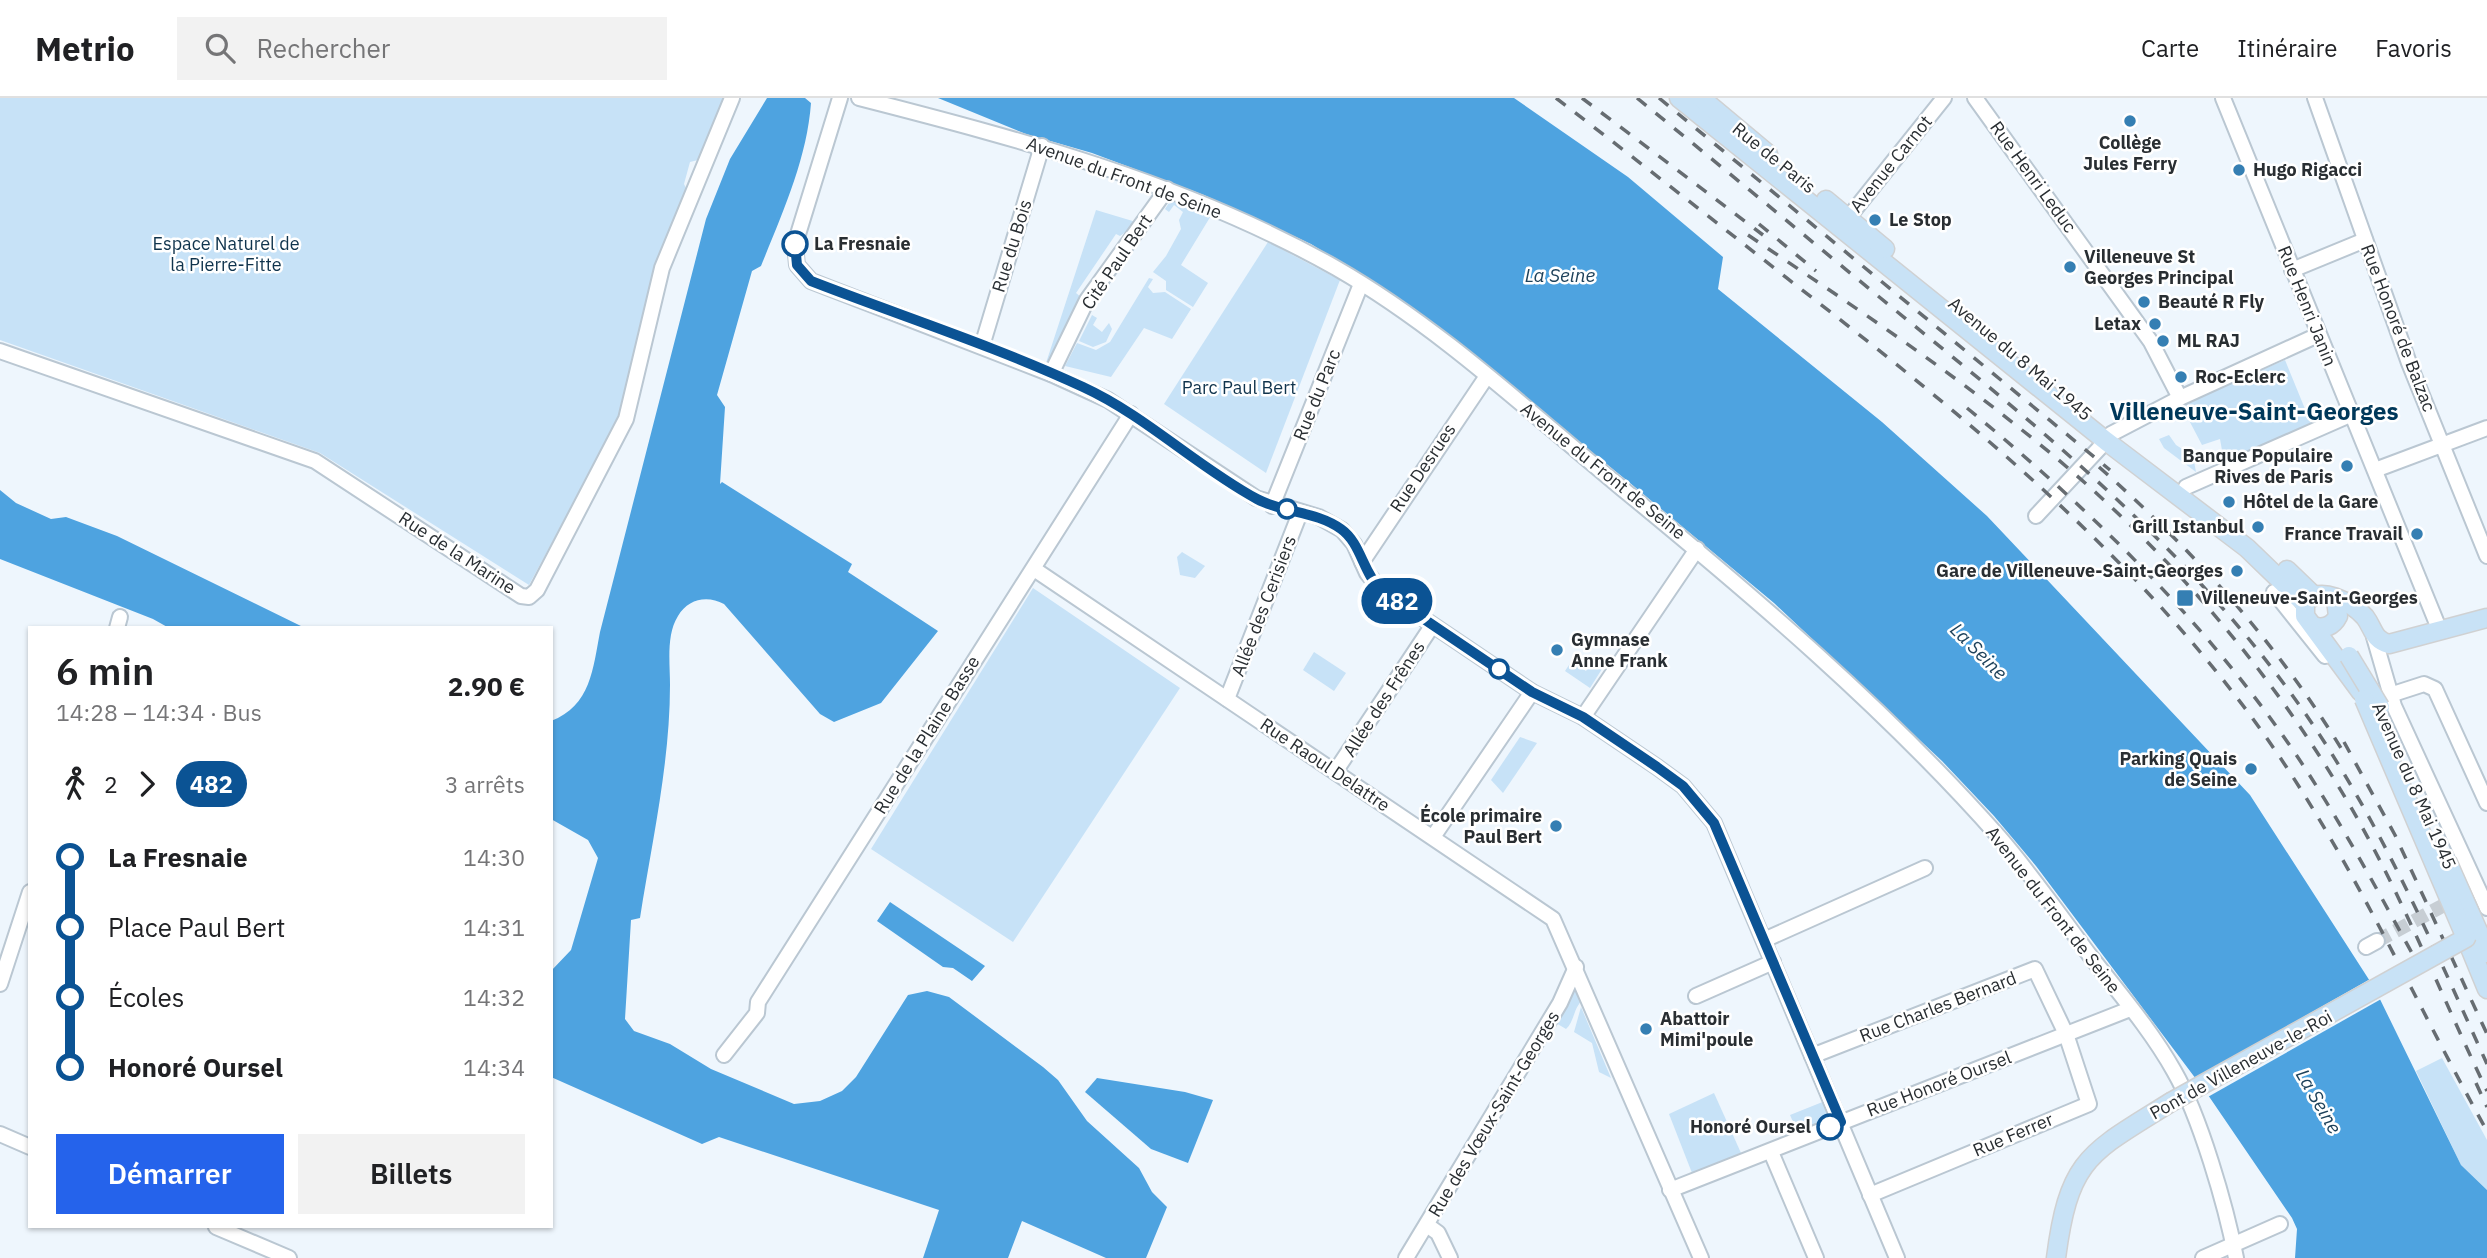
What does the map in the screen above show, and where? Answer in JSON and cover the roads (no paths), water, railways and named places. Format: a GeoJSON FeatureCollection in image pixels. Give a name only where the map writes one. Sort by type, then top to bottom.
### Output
{"type":"FeatureCollection","features":[{"type":"Feature","properties":{"kind":"main road","name":"Rue de Paris"},"geometry":{"type":"LineString","coordinates":[[1679,98],[1779,177]]}},
{"type":"Feature","properties":{"kind":"main road","name":"Rue de Paris"},"geometry":{"type":"LineString","coordinates":[[1701,98],[1846,225]]}},
{"type":"Feature","properties":{"kind":"main road","name":"Avenue du 8 Mai 1945"},"geometry":{"type":"LineString","coordinates":[[1779,177],[1820,209],[1846,225],[2247,548],[2307,613]]}},
{"type":"Feature","properties":{"kind":"main road","name":"Avenue du 8 Mai 1945"},"geometry":{"type":"LineString","coordinates":[[2109,438],[2186,487],[2254,539],[2381,709],[2472,934],[2487,989]]}},
{"type":"Feature","properties":{"kind":"main road"},"geometry":{"type":"LineString","coordinates":[[2325,593],[2335,614],[2323,628],[2307,613],[2325,593]]}},
{"type":"Feature","properties":{"kind":"main road","name":"Avenue du 8 Mai 1945"},"geometry":{"type":"LineString","coordinates":[[2335,614],[2343,659]]}},
{"type":"Feature","properties":{"kind":"main road"},"geometry":{"type":"LineString","coordinates":[[2335,614],[2366,619],[2378,640],[2396,645],[2487,618]]}},
{"type":"Feature","properties":{"kind":"main road","name":"Avenue du 8 Mai 1945"},"geometry":{"type":"LineString","coordinates":[[2472,934],[2487,953]]}},
{"type":"Feature","properties":{"kind":"main road","name":"Pont de Villeneuve-le-Roi"},"geometry":{"type":"LineString","coordinates":[[2056,1258],[2066,1204],[2076,1177],[2100,1147],[2171,1102],[2472,934]]}},
{"type":"Feature","properties":{"kind":"main road","name":"Pont de Villeneuve-le-Roi"},"geometry":{"type":"LineString","coordinates":[[2062,1231],[2066,1258]]}},
{"type":"Feature","properties":{"kind":"street","name":"Rue de la Marine"},"geometry":{"type":"LineString","coordinates":[[0,351],[315,461],[521,596],[529,597],[537,590],[626,419],[662,268],[732,98]]}},
{"type":"Feature","properties":{"kind":"street"},"geometry":{"type":"LineString","coordinates":[[840,98],[795,244],[800,273],[811,281],[1083,387],[1131,414],[1255,498],[1272,506],[1319,517],[1342,530],[1354,544],[1362,562],[1381,590],[1532,692],[1583,717],[1671,776],[1704,807],[1714,823],[1897,1258]]}},
{"type":"Feature","properties":{"kind":"street","name":"Avenue du Front de Seine"},"geometry":{"type":"LineString","coordinates":[[859,98],[1042,146],[1167,189],[1254,227],[1361,284],[1487,376],[1696,549],[1814,652],[1998,836],[2130,1009],[2179,1082],[2195,1118],[2234,1251]]}},
{"type":"Feature","properties":{"kind":"street","name":"Avenue Carnot"},"geometry":{"type":"LineString","coordinates":[[1846,225],[1944,98]]}},
{"type":"Feature","properties":{"kind":"street","name":"Rue Henri Leduc"},"geometry":{"type":"LineString","coordinates":[[1975,98],[2151,342],[2180,398]]}},
{"type":"Feature","properties":{"kind":"street","name":"Rue Henri Janin"},"geometry":{"type":"LineString","coordinates":[[2222,98],[2440,631]]}},
{"type":"Feature","properties":{"kind":"street","name":"Rue Honoré de Balzac"},"geometry":{"type":"LineString","coordinates":[[2315,98],[2409,363],[2487,556]]}},
{"type":"Feature","properties":{"kind":"street","name":"Rue du Bois"},"geometry":{"type":"LineString","coordinates":[[982,346],[1042,146]]}},
{"type":"Feature","properties":{"kind":"street","name":"Cité Paul Bert"},"geometry":{"type":"LineString","coordinates":[[1051,374],[1087,300],[1167,189]]}},
{"type":"Feature","properties":{"kind":"street"},"geometry":{"type":"LineString","coordinates":[[2292,270],[2365,240]]}},
{"type":"Feature","properties":{"kind":"street","name":"Rue du Parc"},"geometry":{"type":"LineString","coordinates":[[1272,506],[1361,284]]}},
{"type":"Feature","properties":{"kind":"street"},"geometry":{"type":"LineString","coordinates":[[2036,516],[2109,438],[2180,398],[2318,335]]}},
{"type":"Feature","properties":{"kind":"street","name":"Rue Desrues"},"geometry":{"type":"LineString","coordinates":[[1362,562],[1408,489],[1487,376]]}},
{"type":"Feature","properties":{"kind":"street","name":"Rue de la Plaine Basse"},"geometry":{"type":"LineString","coordinates":[[724,1055],[757,1013],[758,1002],[1131,414]]}},
{"type":"Feature","properties":{"kind":"street"},"geometry":{"type":"LineString","coordinates":[[2186,487],[2352,414]]}},
{"type":"Feature","properties":{"kind":"street"},"geometry":{"type":"LineString","coordinates":[[2375,470],[2487,428]]}},
{"type":"Feature","properties":{"kind":"street","name":"Allée des Cerisiers"},"geometry":{"type":"LineString","coordinates":[[1227,699],[1300,513]]}},
{"type":"Feature","properties":{"kind":"street"},"geometry":{"type":"LineString","coordinates":[[1583,717],[1696,549]]}},
{"type":"Feature","properties":{"kind":"street","name":"Rue Raoul Delattre"},"geometry":{"type":"LineString","coordinates":[[1034,569],[1553,919],[1701,1258]]}},
{"type":"Feature","properties":{"kind":"street","name":"Avenue du 8 Mai 1945"},"geometry":{"type":"LineString","coordinates":[[2274,592],[2307,613]]}},
{"type":"Feature","properties":{"kind":"street","name":"Allée des Frênes"},"geometry":{"type":"LineString","coordinates":[[1335,772],[1432,626]]}},
{"type":"Feature","properties":{"kind":"street"},"geometry":{"type":"LineString","coordinates":[[2378,640],[2390,695],[2473,890],[2487,908]]}},
{"type":"Feature","properties":{"kind":"street"},"geometry":{"type":"LineString","coordinates":[[2390,695],[2424,684],[2435,689],[2486,795]]}},
{"type":"Feature","properties":{"kind":"street"},"geometry":{"type":"LineString","coordinates":[[1433,837],[1532,692]]}},
{"type":"Feature","properties":{"kind":"street"},"geometry":{"type":"LineString","coordinates":[[1764,940],[1925,868]]}},
{"type":"Feature","properties":{"kind":"street"},"geometry":{"type":"LineString","coordinates":[[0,984],[28,898]]}},
{"type":"Feature","properties":{"kind":"street"},"geometry":{"type":"LineString","coordinates":[[1696,996],[1773,962]]}},
{"type":"Feature","properties":{"kind":"street","name":"Rue des Vœux-Saint-Georges"},"geometry":{"type":"LineString","coordinates":[[1406,1258],[1560,1003],[1576,967]]}},
{"type":"Feature","properties":{"kind":"street","name":"Rue Charles Bernard"},"geometry":{"type":"LineString","coordinates":[[1812,1056],[2035,969],[2066,1034]]}},
{"type":"Feature","properties":{"kind":"street","name":"Rue Honoré Oursel"},"geometry":{"type":"LineString","coordinates":[[1670,1190],[2130,1009]]}},
{"type":"Feature","properties":{"kind":"street","name":"Rue Ferrer"},"geometry":{"type":"LineString","coordinates":[[1870,1195],[2089,1104],[2066,1034]]}},
{"type":"Feature","properties":{"kind":"street"},"geometry":{"type":"LineString","coordinates":[[0,1134],[28,1146]]}},
{"type":"Feature","properties":{"kind":"street"},"geometry":{"type":"LineString","coordinates":[[1771,1152],[1816,1258]]}},
{"type":"Feature","properties":{"kind":"street"},"geometry":{"type":"LineString","coordinates":[[2203,1258],[2234,1251],[2280,1224]]}},
{"type":"Feature","properties":{"kind":"street"},"geometry":{"type":"LineString","coordinates":[[1427,1225],[1438,1233],[1450,1258]]}},
{"type":"Feature","properties":{"kind":"street"},"geometry":{"type":"LineString","coordinates":[[218,1228],[289,1258]]}},
{"type":"Feature","properties":{"kind":"water"},"geometry":{"type":"Polygon","coordinates":[[[767,98],[805,98],[811,103],[799,165],[761,266],[752,271],[717,395],[725,407],[720,484],[722,482],[852,564],[848,572],[938,631],[881,703],[834,722],[820,714],[724,604],[698,600],[682,610],[674,624],[670,640],[669,714],[664,773],[640,918],[631,920],[625,1019],[634,1031],[670,1044],[711,1069],[794,1104],[820,1101],[842,1091],[856,1077],[908,995],[927,991],[949,997],[1058,1080],[1087,1121],[1139,1168],[1152,1192],[1167,1207],[1146,1258],[1106,1258],[1022,1221],[1008,1258],[923,1258],[939,1210],[719,1137],[702,1144],[553,1078],[553,969],[571,950],[598,858],[588,840],[553,820],[553,720],[575,706],[592,672],[706,219],[730,159],[767,98]]]}},
{"type":"Feature","properties":{"kind":"water","name":"La Seine"},"geometry":{"type":"Polygon","coordinates":[[[938,98],[1514,98],[1628,177],[1723,257],[1718,289],[1882,422],[1987,516],[2250,795],[2375,989],[2461,1165],[2487,1190],[2487,1258],[2295,1258],[2297,1229],[2292,1218],[2208,1095],[2036,866],[1994,816],[1942,761],[1774,603],[1415,309],[1311,244],[1204,195],[1092,153],[1026,134],[938,98]]]}},
{"type":"Feature","properties":{"kind":"water"},"geometry":{"type":"Polygon","coordinates":[[[0,490],[16,503],[51,519],[66,517],[117,536],[301,626],[165,626],[0,559],[0,490]]]}},
{"type":"Feature","properties":{"kind":"water"},"geometry":{"type":"Polygon","coordinates":[[[890,902],[985,966],[972,981],[953,968],[943,967],[877,921],[890,902]]]}},
{"type":"Feature","properties":{"kind":"water"},"geometry":{"type":"Polygon","coordinates":[[[1097,1078],[1185,1092],[1213,1100],[1188,1163],[1151,1149],[1085,1092],[1097,1078]]]}},
{"type":"Feature","properties":{"kind":"tunnel"},"geometry":{"type":"LineString","coordinates":[[2377,941],[2459,897]]}},
{"type":"Feature","properties":{"kind":"railway"},"geometry":{"type":"LineString","coordinates":[[1556,98],[1859,334],[1981,434],[2097,541],[2152,598],[2204,657],[2253,719],[2287,768],[2348,869],[2487,1131]]}},
{"type":"Feature","properties":{"kind":"railway"},"geometry":{"type":"LineString","coordinates":[[1582,98],[1763,235]]}},
{"type":"Feature","properties":{"kind":"railway"},"geometry":{"type":"LineString","coordinates":[[1637,98],[2059,447],[2156,537],[2246,635],[2318,732],[2373,824],[2487,1064]]}},
{"type":"Feature","properties":{"kind":"railway"},"geometry":{"type":"LineString","coordinates":[[1659,98],[2110,470]]}},
{"type":"Feature","properties":{"kind":"railway"},"geometry":{"type":"LineString","coordinates":[[1759,224],[1816,271]]}},
{"type":"Feature","properties":{"kind":"railway"},"geometry":{"type":"LineString","coordinates":[[1748,235],[1922,354],[2022,430],[2112,508],[2155,549],[2195,593],[2271,686],[2305,734],[2359,821],[2398,897],[2487,1091]]}},
{"type":"Feature","properties":{"kind":"railway"},"geometry":{"type":"LineString","coordinates":[[1967,408],[2013,446],[2101,527],[2184,612],[2223,658],[2260,704],[2329,806],[2423,973]]}},
{"type":"Feature","properties":{"kind":"railway"},"geometry":{"type":"LineString","coordinates":[[2099,467],[2201,566],[2263,637],[2344,753]]}},
{"type":"Feature","properties":{"kind":"railway"},"geometry":{"type":"LineString","coordinates":[[2344,742],[2395,835],[2487,1034]]}},
{"type":"Feature","properties":{"kind":"railway"},"geometry":{"type":"LineString","coordinates":[[2476,1083],[2487,1107]]}},
{"type":"Feature","properties":{"kind":"place","name":"Collège Jules Ferry"},"geometry":{"type":"Point","coordinates":[2130,121]}},
{"type":"Feature","properties":{"kind":"place","name":"Hugo Rigacci"},"geometry":{"type":"Point","coordinates":[2239,170]}},
{"type":"Feature","properties":{"kind":"place","name":"Le Stop"},"geometry":{"type":"Point","coordinates":[1875,220]}},
{"type":"Feature","properties":{"kind":"place","name":"La Fresnaie"},"geometry":{"type":"Point","coordinates":[795,244]}},
{"type":"Feature","properties":{"kind":"place","name":"Villeneuve St Georges Principal"},"geometry":{"type":"Point","coordinates":[2070,267]}},
{"type":"Feature","properties":{"kind":"place","name":"Beauté R Fly"},"geometry":{"type":"Point","coordinates":[2144,302]}},
{"type":"Feature","properties":{"kind":"place","name":"Letax"},"geometry":{"type":"Point","coordinates":[2155,324]}},
{"type":"Feature","properties":{"kind":"place","name":"ML RAJ"},"geometry":{"type":"Point","coordinates":[2163,341]}},
{"type":"Feature","properties":{"kind":"place","name":"Roc-Eclerc"},"geometry":{"type":"Point","coordinates":[2181,377]}},
{"type":"Feature","properties":{"kind":"place","name":"Banque Populaire Rives de Paris"},"geometry":{"type":"Point","coordinates":[2347,466]}},
{"type":"Feature","properties":{"kind":"place","name":"Hôtel de la Gare"},"geometry":{"type":"Point","coordinates":[2229,502]}},
{"type":"Feature","properties":{"kind":"place","name":"Grill Istanbul"},"geometry":{"type":"Point","coordinates":[2258,527]}},
{"type":"Feature","properties":{"kind":"place","name":"France Travail"},"geometry":{"type":"Point","coordinates":[2417,534]}},
{"type":"Feature","properties":{"kind":"place","name":"Gare de Villeneuve-Saint-Georges"},"geometry":{"type":"Point","coordinates":[2237,571]}},
{"type":"Feature","properties":{"kind":"place","name":"Villeneuve-Saint-Georges"},"geometry":{"type":"Point","coordinates":[2185,598]}},
{"type":"Feature","properties":{"kind":"place","name":"Gymnase Anne Frank"},"geometry":{"type":"Point","coordinates":[1557,650]}},
{"type":"Feature","properties":{"kind":"place","name":"Parking Quais de Seine"},"geometry":{"type":"Point","coordinates":[2251,769]}},
{"type":"Feature","properties":{"kind":"place","name":"École primaire Paul Bert"},"geometry":{"type":"Point","coordinates":[1556,826]}},
{"type":"Feature","properties":{"kind":"place","name":"Abattoir Mimi'poule"},"geometry":{"type":"Point","coordinates":[1646,1029]}},
{"type":"Feature","properties":{"kind":"place","name":"Honoré Oursel"},"geometry":{"type":"Point","coordinates":[1830,1127]}},
{"type":"Feature","properties":{"kind":"district","name":"Villeneuve-Saint-Georges"},"geometry":{"type":"Point","coordinates":[2254,412]}},
{"type":"Feature","properties":{"kind":"park label","name":"Espace Naturel de la Pierre-Fitte"},"geometry":{"type":"Point","coordinates":[226,254]}},
{"type":"Feature","properties":{"kind":"park label","name":"Parc Paul Bert"},"geometry":{"type":"Point","coordinates":[1239,388]}}]}
